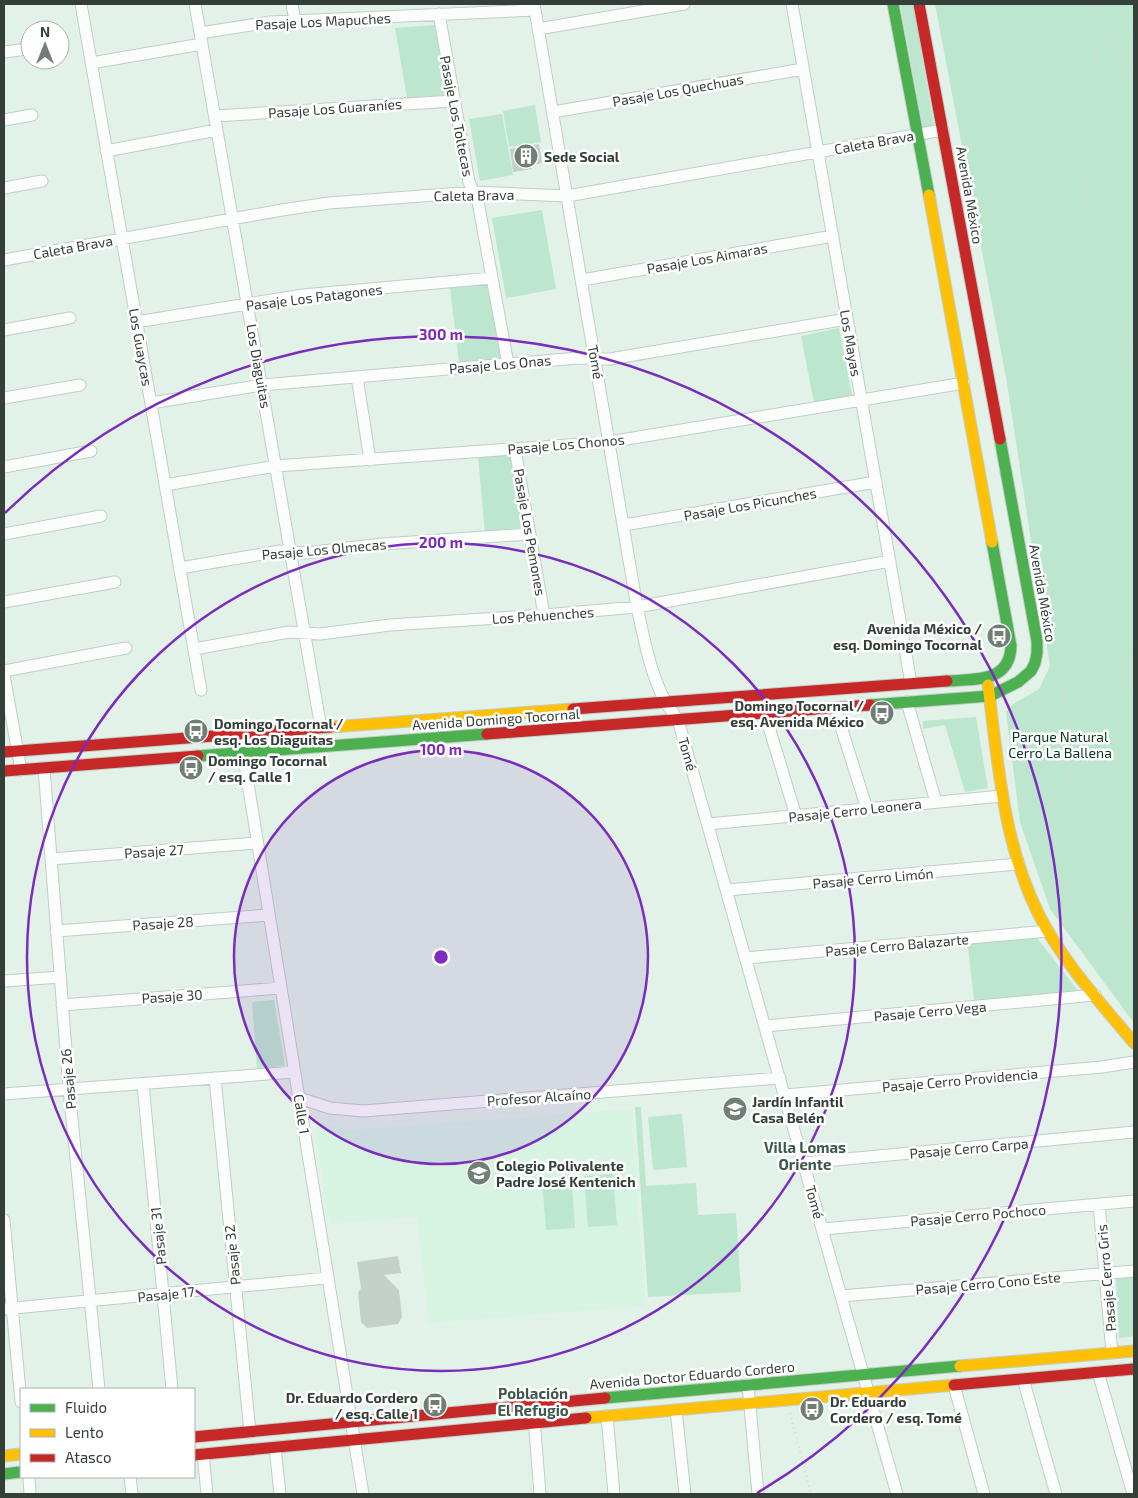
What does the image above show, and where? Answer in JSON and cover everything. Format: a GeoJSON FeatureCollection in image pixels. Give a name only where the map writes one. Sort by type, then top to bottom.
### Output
{"type":"FeatureCollection","features":[{"type":"Feature","properties":{"kind":"main road"},"geometry":{"type":"LineString","coordinates":[[893,4],[1011,646],[1010,657],[1005,668],[1000,673],[987,678],[1002,796],[1019,864],[1031,899],[1048,931],[1095,995],[1134,1043]]}},
{"type":"Feature","properties":{"kind":"main road","name":"Avenida México"},"geometry":{"type":"LineString","coordinates":[[919,4],[1037,648],[1037,660],[1030,674],[1021,681],[990,696]]}},
{"type":"Feature","properties":{"kind":"main road","name":"Avenida Domingo Tocornal"},"geometry":{"type":"LineString","coordinates":[[4,752],[987,678]]}},
{"type":"Feature","properties":{"kind":"main road","name":"Avenida Domingo Tocornal"},"geometry":{"type":"LineString","coordinates":[[4,771],[990,696]]}},
{"type":"Feature","properties":{"kind":"main road","name":"Avenida Doctor Eduardo Cordero"},"geometry":{"type":"LineString","coordinates":[[195,1438],[864,1374],[1134,1351]]}},
{"type":"Feature","properties":{"kind":"main road"},"geometry":{"type":"LineString","coordinates":[[198,1455],[354,1439],[1134,1369]]}},
{"type":"Feature","properties":{"kind":"main road"},"geometry":{"type":"LineString","coordinates":[[4,1456],[20,1454]]}},
{"type":"Feature","properties":{"kind":"main road"},"geometry":{"type":"LineString","coordinates":[[4,1474],[20,1472]]}},
{"type":"Feature","properties":{"kind":"street","name":"Los Guaycas"},"geometry":{"type":"LineString","coordinates":[[80,4],[202,690]]}},
{"type":"Feature","properties":{"kind":"street","name":"Los Diaguitas"},"geometry":{"type":"LineString","coordinates":[[195,4],[322,728]]}},
{"type":"Feature","properties":{"kind":"street"},"geometry":{"type":"LineString","coordinates":[[292,4],[295,21]]}},
{"type":"Feature","properties":{"kind":"street"},"geometry":{"type":"LineString","coordinates":[[538,29],[684,4]]}},
{"type":"Feature","properties":{"kind":"street","name":"Los Mayas"},"geometry":{"type":"LineString","coordinates":[[792,4],[911,683]]}},
{"type":"Feature","properties":{"kind":"street","name":"Pasaje Los Mapuches"},"geometry":{"type":"LineString","coordinates":[[91,63],[201,38],[244,25],[535,7]]}},
{"type":"Feature","properties":{"kind":"street","name":"Tomé"},"geometry":{"type":"LineString","coordinates":[[535,7],[637,607],[650,661],[666,702],[678,720],[897,1494]]}},
{"type":"Feature","properties":{"kind":"street","name":"Pasaje Los Toltecas"},"geometry":{"type":"LineString","coordinates":[[439,14],[469,182],[478,202],[508,364]]}},
{"type":"Feature","properties":{"kind":"street"},"geometry":{"type":"LineString","coordinates":[[4,52],[20,50]]}},
{"type":"Feature","properties":{"kind":"street","name":"Pasaje Los Quechuas"},"geometry":{"type":"LineString","coordinates":[[553,112],[803,69]]}},
{"type":"Feature","properties":{"kind":"street","name":"Pasaje Los Guaraníes"},"geometry":{"type":"LineString","coordinates":[[215,116],[454,101]]}},
{"type":"Feature","properties":{"kind":"street"},"geometry":{"type":"LineString","coordinates":[[4,120],[32,115]]}},
{"type":"Feature","properties":{"kind":"street"},"geometry":{"type":"LineString","coordinates":[[106,151],[217,130]]}},
{"type":"Feature","properties":{"kind":"street","name":"Caleta Brava"},"geometry":{"type":"LineString","coordinates":[[4,260],[233,218],[329,203],[474,192],[567,196],[943,130]]}},
{"type":"Feature","properties":{"kind":"street"},"geometry":{"type":"LineString","coordinates":[[4,188],[42,181]]}},
{"type":"Feature","properties":{"kind":"street","name":"Pasaje Los Aimaras"},"geometry":{"type":"LineString","coordinates":[[582,280],[833,236]]}},
{"type":"Feature","properties":{"kind":"street","name":"Pasaje Los Patagones"},"geometry":{"type":"LineString","coordinates":[[136,322],[303,296],[492,278]]}},
{"type":"Feature","properties":{"kind":"street"},"geometry":{"type":"LineString","coordinates":[[4,330],[70,318]]}},
{"type":"Feature","properties":{"kind":"street","name":"Pasaje Los Onas"},"geometry":{"type":"LineString","coordinates":[[151,403],[262,385],[578,358],[610,359],[847,319]]}},
{"type":"Feature","properties":{"kind":"street"},"geometry":{"type":"LineString","coordinates":[[357,377],[370,460]]}},
{"type":"Feature","properties":{"kind":"street","name":"Pasaje Los Chonos"},"geometry":{"type":"LineString","coordinates":[[165,485],[276,466],[609,442],[964,383]]}},
{"type":"Feature","properties":{"kind":"street"},"geometry":{"type":"LineString","coordinates":[[4,398],[80,385]]}},
{"type":"Feature","properties":{"kind":"street","name":"Pasaje Los Pemones"},"geometry":{"type":"LineString","coordinates":[[515,449],[544,615]]}},
{"type":"Feature","properties":{"kind":"street"},"geometry":{"type":"LineString","coordinates":[[4,467],[90,451]]}},
{"type":"Feature","properties":{"kind":"street","name":"Pasaje Los Picunches"},"geometry":{"type":"LineString","coordinates":[[624,526],[876,482]]}},
{"type":"Feature","properties":{"kind":"street"},"geometry":{"type":"LineString","coordinates":[[4,534],[102,516]]}},
{"type":"Feature","properties":{"kind":"street","name":"Pasaje Los Olmecas"},"geometry":{"type":"LineString","coordinates":[[180,568],[280,550],[305,553],[382,544],[530,534]]}},
{"type":"Feature","properties":{"kind":"street","name":"Los Pehuenches"},"geometry":{"type":"LineString","coordinates":[[194,649],[289,632],[320,634],[390,626],[637,607],[890,561]]}},
{"type":"Feature","properties":{"kind":"street"},"geometry":{"type":"LineString","coordinates":[[4,602],[115,582]]}},
{"type":"Feature","properties":{"kind":"street"},"geometry":{"type":"LineString","coordinates":[[4,671],[126,648]]}},
{"type":"Feature","properties":{"kind":"street"},"geometry":{"type":"LineString","coordinates":[[4,675],[20,770]]}},
{"type":"Feature","properties":{"kind":"street"},"geometry":{"type":"LineString","coordinates":[[907,702],[936,802]]}},
{"type":"Feature","properties":{"kind":"street"},"geometry":{"type":"LineString","coordinates":[[835,708],[867,809]]}},
{"type":"Feature","properties":{"kind":"street"},"geometry":{"type":"LineString","coordinates":[[765,714],[796,816]]}},
{"type":"Feature","properties":{"kind":"street","name":"Calle 1"},"geometry":{"type":"LineString","coordinates":[[240,734],[363,1494]]}},
{"type":"Feature","properties":{"kind":"street","name":"Pasaje 26"},"geometry":{"type":"LineString","coordinates":[[44,768],[69,1089],[99,1388]]}},
{"type":"Feature","properties":{"kind":"street","name":"Pasaje Cerro Leonera"},"geometry":{"type":"LineString","coordinates":[[708,824],[1002,796]]}},
{"type":"Feature","properties":{"kind":"street","name":"Pasaje 27"},"geometry":{"type":"LineString","coordinates":[[51,859],[257,843]]}},
{"type":"Feature","properties":{"kind":"street","name":"Pasaje Cerro Limón"},"geometry":{"type":"LineString","coordinates":[[727,890],[1019,864]]}},
{"type":"Feature","properties":{"kind":"street","name":"Pasaje 28"},"geometry":{"type":"LineString","coordinates":[[56,931],[269,915]]}},
{"type":"Feature","properties":{"kind":"street","name":"Pasaje Cerro Balazarte"},"geometry":{"type":"LineString","coordinates":[[746,958],[1048,931]]}},
{"type":"Feature","properties":{"kind":"street"},"geometry":{"type":"LineString","coordinates":[[4,981],[60,977]]}},
{"type":"Feature","properties":{"kind":"street","name":"Pasaje 30"},"geometry":{"type":"LineString","coordinates":[[62,1005],[281,988]]}},
{"type":"Feature","properties":{"kind":"street","name":"Pasaje Cerro Vega"},"geometry":{"type":"LineString","coordinates":[[765,1026],[1095,995]]}},
{"type":"Feature","properties":{"kind":"street","name":"Pasaje Cerro Providencia"},"geometry":{"type":"LineString","coordinates":[[785,1095],[1102,1067],[1134,1062]]}},
{"type":"Feature","properties":{"kind":"street"},"geometry":{"type":"LineString","coordinates":[[4,1094],[295,1072]]}},
{"type":"Feature","properties":{"kind":"street","name":"Pasaje 32"},"geometry":{"type":"LineString","coordinates":[[215,1078],[250,1432]]}},
{"type":"Feature","properties":{"kind":"street","name":"Profesor Alcaíno"},"geometry":{"type":"LineString","coordinates":[[299,1098],[330,1108],[363,1111],[780,1078]]}},
{"type":"Feature","properties":{"kind":"street","name":"Pasaje 31"},"geometry":{"type":"LineString","coordinates":[[143,1084],[172,1388]]}},
{"type":"Feature","properties":{"kind":"street","name":"Pasaje Cerro Carpa"},"geometry":{"type":"LineString","coordinates":[[804,1163],[1134,1132]]}},
{"type":"Feature","properties":{"kind":"street","name":"Pasaje Cerro Pochoco"},"geometry":{"type":"LineString","coordinates":[[823,1229],[1134,1200]]}},
{"type":"Feature","properties":{"kind":"street","name":"Pasaje Cerro Gris"},"geometry":{"type":"LineString","coordinates":[[1099,1204],[1112,1353]]}},
{"type":"Feature","properties":{"kind":"street"},"geometry":{"type":"LineString","coordinates":[[4,1220],[8,1309],[20,1395]]}},
{"type":"Feature","properties":{"kind":"street","name":"Pasaje Cerro Cono Este"},"geometry":{"type":"LineString","coordinates":[[841,1296],[1134,1271]]}},
{"type":"Feature","properties":{"kind":"street","name":"Pasaje 17"},"geometry":{"type":"LineString","coordinates":[[8,1309],[327,1278]]}},
{"type":"Feature","properties":{"kind":"street"},"geometry":{"type":"LineString","coordinates":[[1098,1372],[1133,1494]]}},
{"type":"Feature","properties":{"kind":"street"},"geometry":{"type":"LineString","coordinates":[[1022,1379],[1056,1494]]}},
{"type":"Feature","properties":{"kind":"street"},"geometry":{"type":"LineString","coordinates":[[748,1385],[758,1494]]}},
{"type":"Feature","properties":{"kind":"street"},"geometry":{"type":"LineString","coordinates":[[954,1385],[984,1494]]}},
{"type":"Feature","properties":{"kind":"street"},"geometry":{"type":"LineString","coordinates":[[533,1405],[540,1494]]}},
{"type":"Feature","properties":{"kind":"street"},"geometry":{"type":"LineString","coordinates":[[676,1410],[686,1494]]}},
{"type":"Feature","properties":{"kind":"street"},"geometry":{"type":"LineString","coordinates":[[607,1416],[614,1494]]}},
{"type":"Feature","properties":{"kind":"street"},"geometry":{"type":"LineString","coordinates":[[275,1447],[280,1494]]}},
{"type":"Feature","properties":{"kind":"street"},"geometry":{"type":"LineString","coordinates":[[198,1455],[206,1494]]}},
{"type":"Feature","properties":{"kind":"street"},"geometry":{"type":"LineString","coordinates":[[28,1478],[30,1494]]}},
{"type":"Feature","properties":{"kind":"street"},"geometry":{"type":"LineString","coordinates":[[130,1478],[132,1494]]}},
{"type":"Feature","properties":{"kind":"path"},"geometry":{"type":"LineString","coordinates":[[1080,4],[1106,35],[1134,76]]}},
{"type":"Feature","properties":{"kind":"path"},"geometry":{"type":"LineString","coordinates":[[1095,23],[1103,4],[1112,12],[1134,23]]}},
{"type":"Feature","properties":{"kind":"path"},"geometry":{"type":"LineString","coordinates":[[1134,37],[1106,35],[1100,38],[1090,82],[1088,116],[1090,137],[1087,164],[1086,212],[1096,252],[1134,366]]}},
{"type":"Feature","properties":{"kind":"path"},"geometry":{"type":"LineString","coordinates":[[1033,622],[1041,622],[1054,629],[1067,643],[1069,657],[1068,678],[1064,705],[1068,732],[1070,776],[1078,819],[1088,858],[1110,896],[1126,918],[1134,922]]}},
{"type":"Feature","properties":{"kind":"path"},"geometry":{"type":"LineString","coordinates":[[1121,683],[1128,672],[1134,656]]}},
{"type":"Feature","properties":{"kind":"path"},"geometry":{"type":"LineString","coordinates":[[1068,732],[1077,714],[1091,695],[1103,685],[1116,682],[1130,685],[1134,692]]}},
{"type":"Feature","properties":{"kind":"path"},"geometry":{"type":"LineString","coordinates":[[1039,799],[1033,787],[1020,744],[1024,723],[1038,703],[1051,690],[1065,691]]}},
{"type":"Feature","properties":{"kind":"path"},"geometry":{"type":"LineString","coordinates":[[1016,808],[1020,802],[1031,797],[1046,800],[1078,819]]}},
{"type":"Feature","properties":{"kind":"path"},"geometry":{"type":"LineString","coordinates":[[787,1400],[811,1494]]}},
{"type":"Feature","properties":{"kind":"shaded area","name":"Colegio Polivalente Padre José Kentenich"},"geometry":{"type":"Polygon","coordinates":[[[631,1109],[645,1306],[429,1323],[417,1217],[330,1224],[315,1128],[321,1124],[350,1130],[631,1109]]]}},
{"type":"Feature","properties":{"kind":"green space"},"geometry":{"type":"Polygon","coordinates":[[[900,4],[913,4],[934,125],[929,128],[923,127],[900,4]]]}},
{"type":"Feature","properties":{"kind":"green space","name":"Parque Natural Cerro La Ballena"},"geometry":{"type":"Polygon","coordinates":[[[935,4],[1134,4],[1134,1023],[1050,909],[1020,822],[1006,712],[1013,704],[1039,689],[1050,666],[1007,383],[935,4]]]}},
{"type":"Feature","properties":{"kind":"green space"},"geometry":{"type":"Polygon","coordinates":[[[435,25],[446,95],[407,98],[395,28],[435,25]]]}},
{"type":"Feature","properties":{"kind":"green space"},"geometry":{"type":"Polygon","coordinates":[[[535,105],[541,142],[509,147],[503,111],[535,105]]]}},
{"type":"Feature","properties":{"kind":"green space"},"geometry":{"type":"Polygon","coordinates":[[[502,114],[513,175],[480,181],[469,119],[502,114]]]}},
{"type":"Feature","properties":{"kind":"green space"},"geometry":{"type":"Polygon","coordinates":[[[542,210],[556,289],[506,298],[492,218],[542,210]]]}},
{"type":"Feature","properties":{"kind":"green space"},"geometry":{"type":"Polygon","coordinates":[[[487,285],[501,361],[459,363],[450,288],[487,285]]]}},
{"type":"Feature","properties":{"kind":"green space"},"geometry":{"type":"Polygon","coordinates":[[[839,328],[852,395],[814,403],[801,336],[839,328]]]}},
{"type":"Feature","properties":{"kind":"green space"},"geometry":{"type":"Polygon","coordinates":[[[511,454],[522,531],[485,533],[478,456],[511,454]]]}},
{"type":"Feature","properties":{"kind":"green space"},"geometry":{"type":"Polygon","coordinates":[[[976,717],[988,788],[965,792],[945,725],[923,729],[923,721],[976,717]]]}},
{"type":"Feature","properties":{"kind":"green space"},"geometry":{"type":"Polygon","coordinates":[[[1037,938],[1079,992],[974,1000],[967,940],[1037,938]]]}},
{"type":"Feature","properties":{"kind":"green space"},"geometry":{"type":"Polygon","coordinates":[[[274,1000],[285,1066],[257,1068],[252,1002],[274,1000]]]}},
{"type":"Feature","properties":{"kind":"green space"},"geometry":{"type":"Polygon","coordinates":[[[635,1107],[641,1107],[646,1186],[696,1183],[698,1215],[736,1213],[741,1292],[648,1297],[635,1107]]]}},
{"type":"Feature","properties":{"kind":"green space"},"geometry":{"type":"Polygon","coordinates":[[[682,1114],[687,1167],[653,1170],[648,1117],[682,1114]]]}},
{"type":"Feature","properties":{"kind":"green space"},"geometry":{"type":"Polygon","coordinates":[[[613,1174],[617,1225],[588,1227],[584,1176],[613,1174]]]}},
{"type":"Feature","properties":{"kind":"green space"},"geometry":{"type":"Polygon","coordinates":[[[571,1176],[575,1228],[546,1230],[542,1179],[571,1176]]]}},
{"type":"Feature","properties":{"kind":"green space"},"geometry":{"type":"Polygon","coordinates":[[[1134,1277],[1134,1336],[1119,1338],[1116,1279],[1134,1277]]]}},
{"type":"Feature","properties":{"kind":"building","name":"Sede Social"},"geometry":{"type":"Polygon","coordinates":[[[539,144],[542,163],[531,165],[532,169],[513,172],[510,149],[539,144]]]}},
{"type":"Feature","properties":{"kind":"building"},"geometry":{"type":"Polygon","coordinates":[[[398,1256],[401,1273],[384,1275],[399,1290],[402,1317],[398,1324],[367,1328],[361,1322],[358,1293],[361,1288],[357,1262],[398,1256]]]}},
{"type":"Feature","properties":{"kind":"traffic: fast"},"geometry":{"type":"LineString","coordinates":[[893,4],[929,195]]}},
{"type":"Feature","properties":{"kind":"traffic: fast"},"geometry":{"type":"LineString","coordinates":[[870,705],[990,696],[1018,682],[1031,671],[1035,663],[1037,641],[1000,439]]}},
{"type":"Feature","properties":{"kind":"traffic: fast"},"geometry":{"type":"LineString","coordinates":[[947,681],[989,677],[1004,667],[1009,658],[1011,646],[992,542]]}},
{"type":"Feature","properties":{"kind":"traffic: fast"},"geometry":{"type":"LineString","coordinates":[[198,756],[487,734]]}},
{"type":"Feature","properties":{"kind":"traffic: fast"},"geometry":{"type":"LineString","coordinates":[[605,1398],[960,1366]]}},
{"type":"Feature","properties":{"kind":"traffic: fast"},"geometry":{"type":"LineString","coordinates":[[4,1474],[20,1472]]}},
{"type":"Feature","properties":{"kind":"traffic: slow"},"geometry":{"type":"LineString","coordinates":[[929,195],[992,542]]}},
{"type":"Feature","properties":{"kind":"traffic: slow"},"geometry":{"type":"LineString","coordinates":[[988,685],[1004,802],[1017,860],[1027,888],[1039,915],[1059,949],[1134,1043]]}},
{"type":"Feature","properties":{"kind":"traffic: slow"},"geometry":{"type":"LineString","coordinates":[[331,727],[573,709]]}},
{"type":"Feature","properties":{"kind":"traffic: slow"},"geometry":{"type":"LineString","coordinates":[[960,1366],[1134,1351]]}},
{"type":"Feature","properties":{"kind":"traffic: slow"},"geometry":{"type":"LineString","coordinates":[[586,1418],[954,1385]]}},
{"type":"Feature","properties":{"kind":"traffic: slow"},"geometry":{"type":"LineString","coordinates":[[4,1456],[20,1454]]}},
{"type":"Feature","properties":{"kind":"traffic: jam"},"geometry":{"type":"LineString","coordinates":[[919,4],[1000,439]]}},
{"type":"Feature","properties":{"kind":"traffic: jam"},"geometry":{"type":"LineString","coordinates":[[573,709],[947,681]]}},
{"type":"Feature","properties":{"kind":"traffic: jam"},"geometry":{"type":"LineString","coordinates":[[487,734],[870,705]]}},
{"type":"Feature","properties":{"kind":"traffic: jam"},"geometry":{"type":"LineString","coordinates":[[4,752],[331,727]]}},
{"type":"Feature","properties":{"kind":"traffic: jam"},"geometry":{"type":"LineString","coordinates":[[4,771],[198,756]]}},
{"type":"Feature","properties":{"kind":"traffic: jam"},"geometry":{"type":"LineString","coordinates":[[954,1385],[1134,1369]]}},
{"type":"Feature","properties":{"kind":"traffic: jam"},"geometry":{"type":"LineString","coordinates":[[195,1437],[605,1398]]}},
{"type":"Feature","properties":{"kind":"traffic: jam"},"geometry":{"type":"LineString","coordinates":[[195,1455],[586,1418]]}},
{"type":"Feature","properties":{"kind":"place","name":"Sede Social"},"geometry":{"type":"Point","coordinates":[526,156]}},
{"type":"Feature","properties":{"kind":"place","name":"Avenida México / esq. Domingo Tocornal"},"geometry":{"type":"Point","coordinates":[999,636]}},
{"type":"Feature","properties":{"kind":"place","name":"Domingo Tocornal / esq. Avenida México"},"geometry":{"type":"Point","coordinates":[882,713]}},
{"type":"Feature","properties":{"kind":"place","name":"Domingo Tocornal / esq. Los Diaguitas"},"geometry":{"type":"Point","coordinates":[196,731]}},
{"type":"Feature","properties":{"kind":"place","name":"Domingo Tocornal / esq. Calle 1"},"geometry":{"type":"Point","coordinates":[191,768]}},
{"type":"Feature","properties":{"kind":"place","name":"Jardín Infantil Casa Belén"},"geometry":{"type":"Point","coordinates":[735,1109]}},
{"type":"Feature","properties":{"kind":"place","name":"Colegio Polivalente Padre José Kentenich"},"geometry":{"type":"Point","coordinates":[479,1173]}},
{"type":"Feature","properties":{"kind":"place","name":"Dr. Eduardo Cordero / esq. Calle 1"},"geometry":{"type":"Point","coordinates":[435,1405]}},
{"type":"Feature","properties":{"kind":"place","name":"Dr. Eduardo Cordero / esq. Tomé"},"geometry":{"type":"Point","coordinates":[812,1409]}},
{"type":"Feature","properties":{"kind":"district","name":"Villa Lomas Oriente"},"geometry":{"type":"Point","coordinates":[805,1156]}},
{"type":"Feature","properties":{"kind":"district","name":"Población El Refugio"},"geometry":{"type":"Point","coordinates":[533,1402]}}]}
